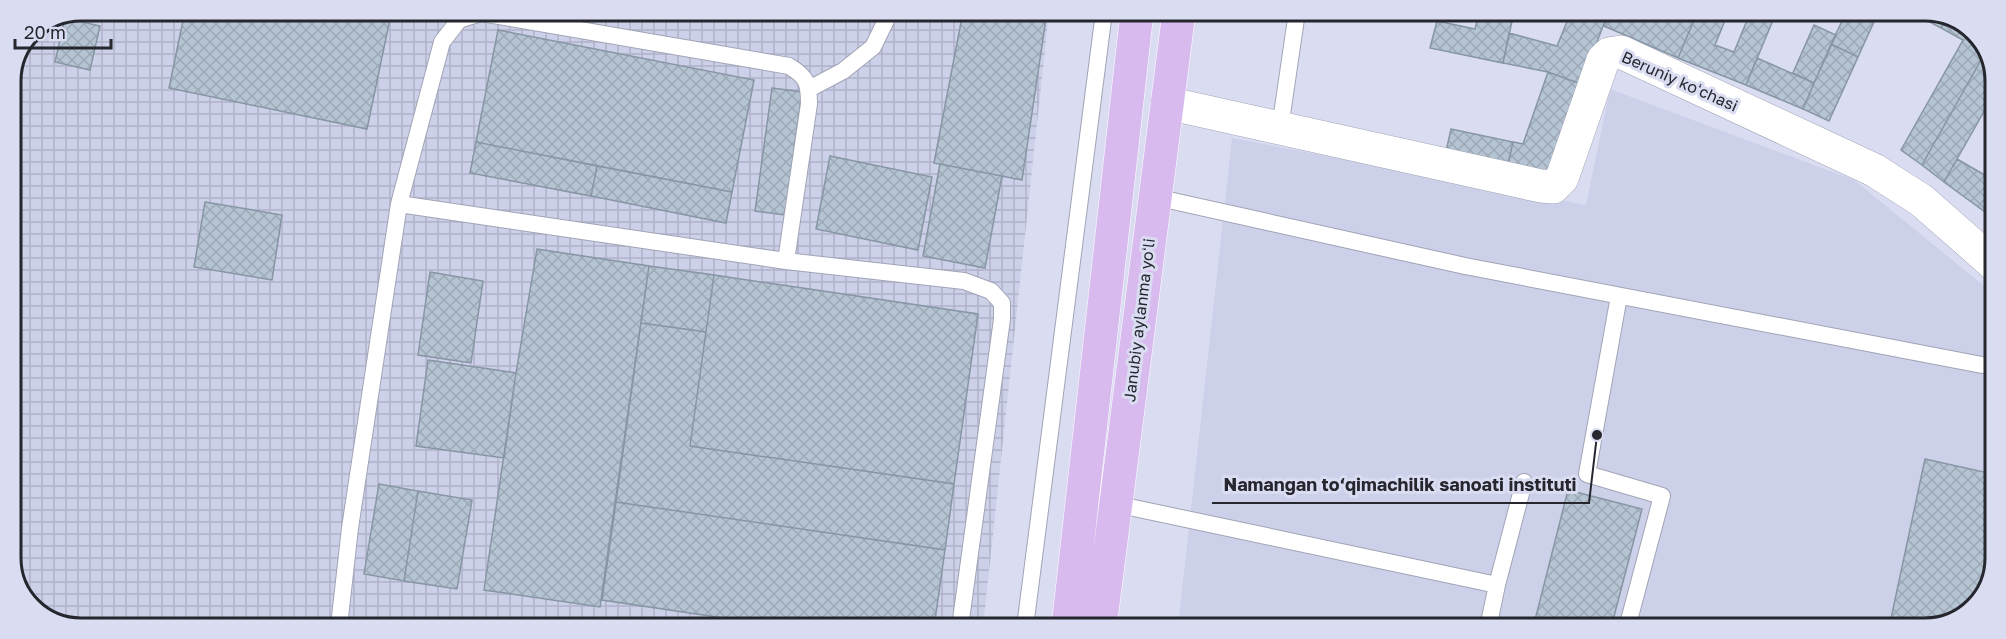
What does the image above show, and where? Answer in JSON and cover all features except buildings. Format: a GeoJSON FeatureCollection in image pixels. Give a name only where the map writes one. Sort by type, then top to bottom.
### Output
{"type":"FeatureCollection","features":[{"type":"Feature","properties":{"kind":"highway"},"geometry":{"type":"LineString","coordinates":[[1069,618],[1136,21]]}},
{"type":"Feature","properties":{"kind":"highway","name":"Janubiy aylanma yoʻli"},"geometry":{"type":"LineString","coordinates":[[1101,618],[1178,21]]}},
{"type":"Feature","properties":{"kind":"street","name":"Beruniy koʻchasi"},"geometry":{"type":"LineString","coordinates":[[1167,103],[1553,187],[1562,178],[1603,60],[1609,54],[1621,52],[1874,170],[1921,200],[1985,256]]}},
{"type":"Feature","properties":{"kind":"lane"},"geometry":{"type":"LineString","coordinates":[[340,618],[350,528],[399,204],[442,42],[454,21]]}},
{"type":"Feature","properties":{"kind":"lane"},"geometry":{"type":"LineString","coordinates":[[527,21],[789,66],[803,75],[809,89],[809,104],[786,261]]}},
{"type":"Feature","properties":{"kind":"lane"},"geometry":{"type":"LineString","coordinates":[[809,89],[843,71],[873,47],[886,21]]}},
{"type":"Feature","properties":{"kind":"lane"},"geometry":{"type":"LineString","coordinates":[[1026,618],[1103,21]]}},
{"type":"Feature","properties":{"kind":"lane"},"geometry":{"type":"LineString","coordinates":[[1280,128],[1296,21]]}},
{"type":"Feature","properties":{"kind":"lane"},"geometry":{"type":"LineString","coordinates":[[1155,197],[1465,266],[1982,365]]}},
{"type":"Feature","properties":{"kind":"lane"},"geometry":{"type":"LineString","coordinates":[[399,204],[786,261],[964,281],[990,291],[1002,303],[1001,331],[961,618]]}},
{"type":"Feature","properties":{"kind":"lane"},"geometry":{"type":"LineString","coordinates":[[1619,296],[1587,474],[1662,496],[1630,618]]}},
{"type":"Feature","properties":{"kind":"lane"},"geometry":{"type":"LineString","coordinates":[[1490,618],[1524,482]]}},
{"type":"Feature","properties":{"kind":"lane"},"geometry":{"type":"LineString","coordinates":[[1115,504],[1497,585]]}},
{"type":"Feature","properties":{"kind":"shaded area"},"geometry":{"type":"Polygon","coordinates":[[[81,21],[1048,21],[984,618],[81,618],[65,616],[48,608],[31,591],[21,562],[21,81],[22,69],[31,48],[38,38],[48,31],[69,22],[81,21]]]}},
{"type":"Feature","properties":{"kind":"shaded area"},"geometry":{"type":"Polygon","coordinates":[[[1610,89],[1854,180],[1985,287],[1985,558],[1983,574],[1968,601],[1944,615],[1925,618],[1179,618],[1232,138],[1586,205],[1610,89]]]}},
{"type":"Feature","properties":{"kind":"place","name":"Namangan to‘qimachilik sanoati instituti"},"geometry":{"type":"Point","coordinates":[1597,435]}}]}
